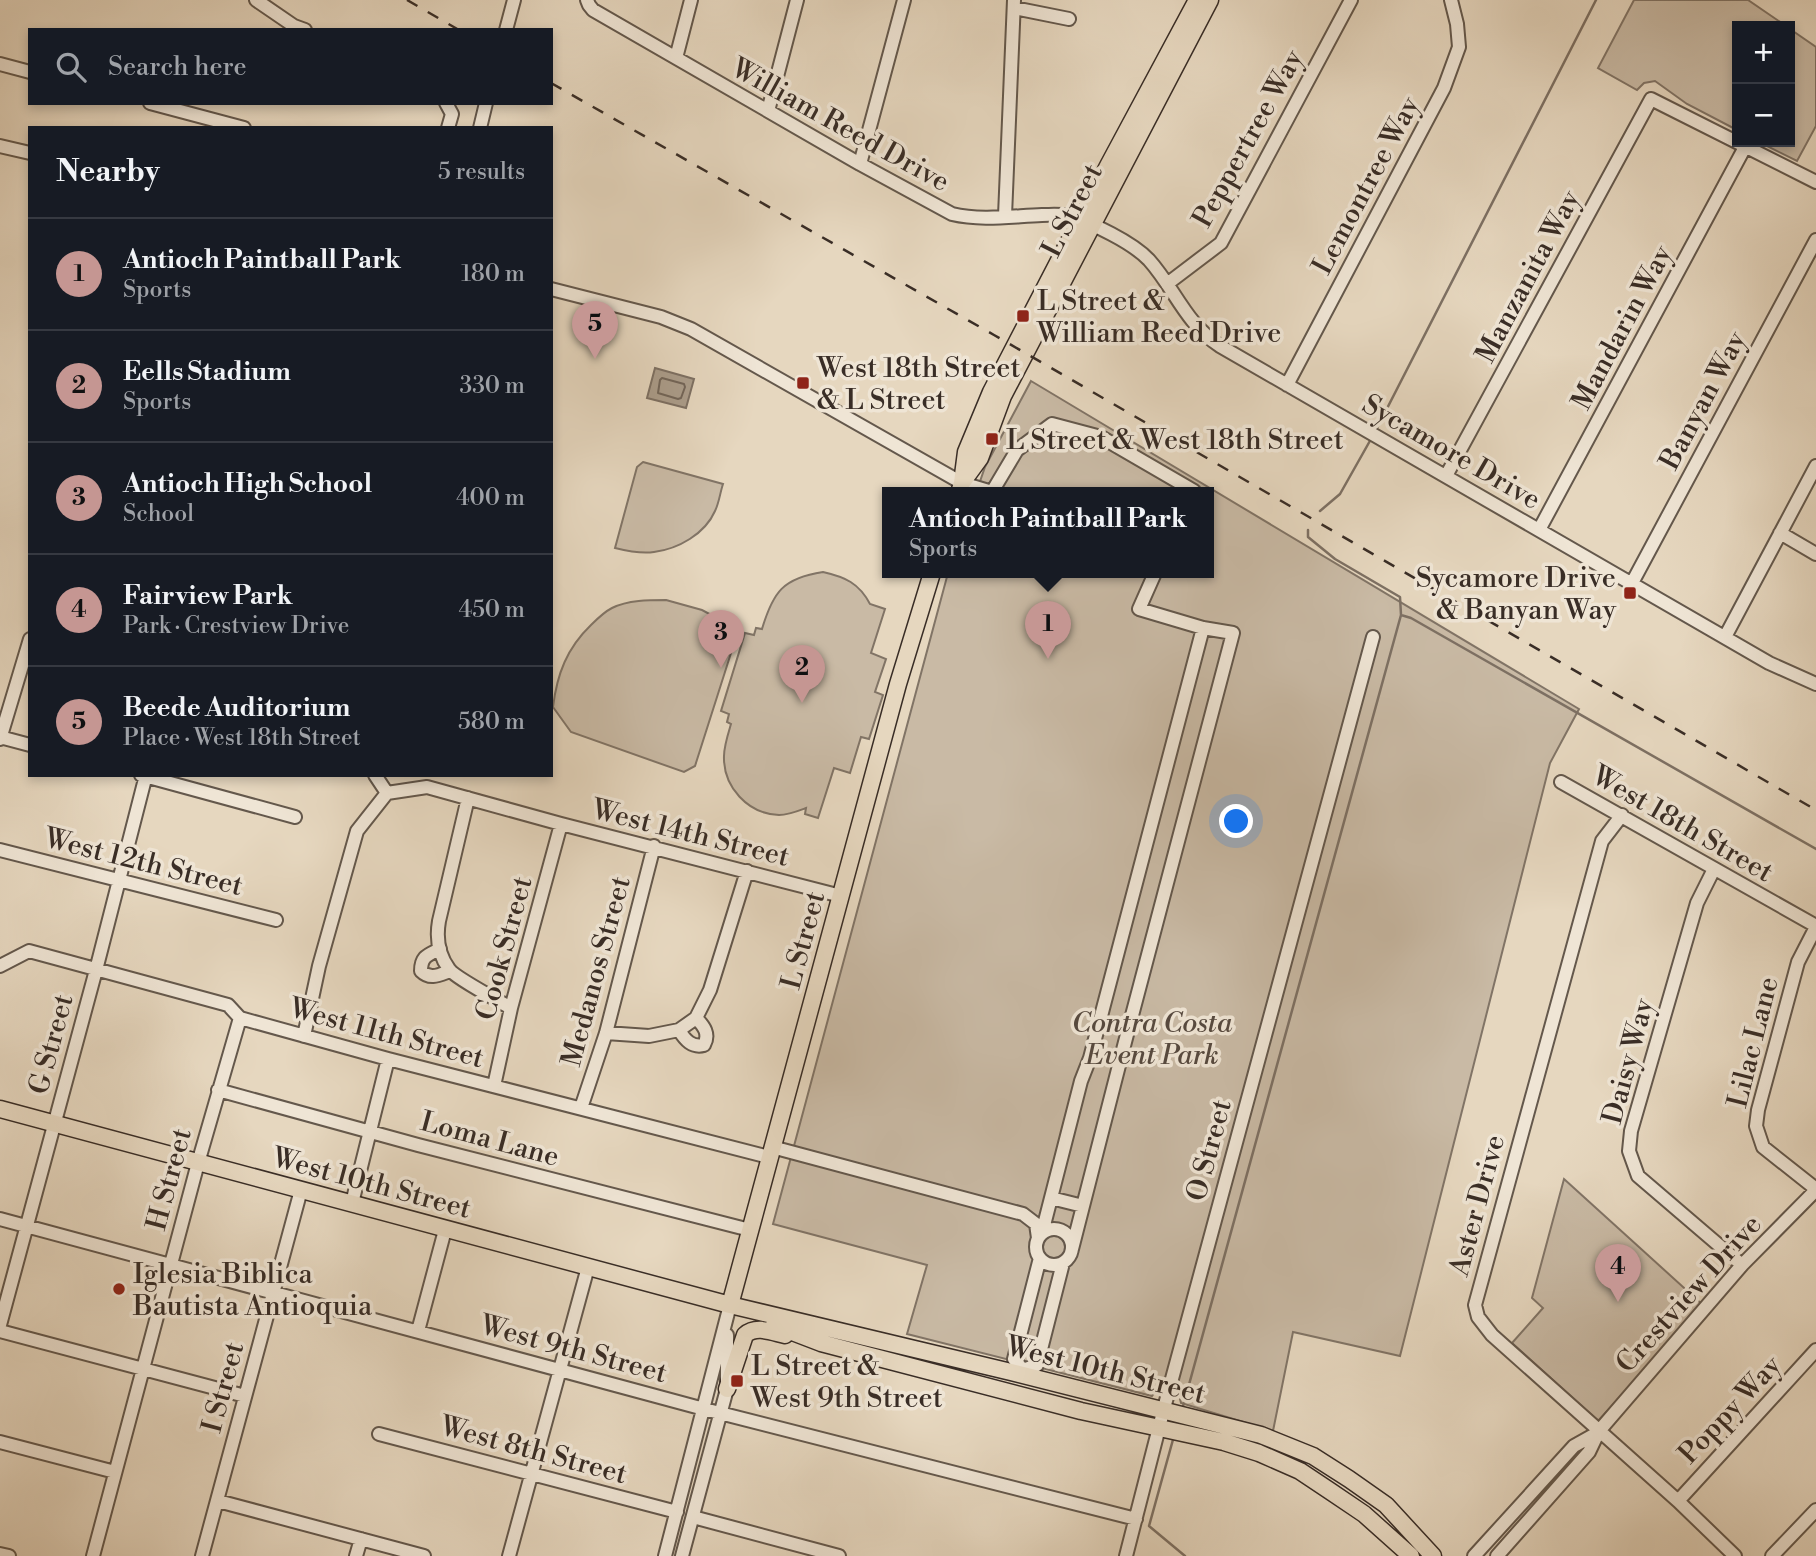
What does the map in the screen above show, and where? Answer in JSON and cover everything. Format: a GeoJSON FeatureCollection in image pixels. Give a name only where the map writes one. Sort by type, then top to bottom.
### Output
{"type":"FeatureCollection","features":[{"type":"Feature","properties":{"kind":"main road","name":"L Street"},"geometry":{"type":"LineString","coordinates":[[1087,223],[1109,164],[1197,0]]}},
{"type":"Feature","properties":{"kind":"main road","name":"L Street"},"geometry":{"type":"LineString","coordinates":[[961,487],[980,458],[1003,396],[1087,223],[1210,0]]}},
{"type":"Feature","properties":{"kind":"main road","name":"L Street"},"geometry":{"type":"LineString","coordinates":[[729,1313],[898,684],[930,578]]}},
{"type":"Feature","properties":{"kind":"main road","name":"West 10th Street"},"geometry":{"type":"LineString","coordinates":[[0,1109],[588,1267],[729,1313],[1022,1373],[1163,1412],[1250,1432],[1313,1456],[1349,1479],[1386,1506],[1433,1556]]}},
{"type":"Feature","properties":{"kind":"main road","name":"West 10th Street"},"geometry":{"type":"LineString","coordinates":[[729,1313],[745,1314],[821,1343],[1017,1394],[1224,1442],[1259,1453],[1300,1471],[1364,1514],[1411,1556]]}},
{"type":"Feature","properties":{"kind":"main road"},"geometry":{"type":"LineString","coordinates":[[727,1389],[745,1335],[750,1330],[821,1343]]}},
{"type":"Feature","properties":{"kind":"street"},"geometry":{"type":"LineString","coordinates":[[256,0],[299,28]]}},
{"type":"Feature","properties":{"kind":"street"},"geometry":{"type":"LineString","coordinates":[[507,26],[514,0]]}},
{"type":"Feature","properties":{"kind":"street","name":"William Reed Drive"},"geometry":{"type":"LineString","coordinates":[[587,0],[593,10],[952,214],[982,218],[1066,215],[1087,223]]}},
{"type":"Feature","properties":{"kind":"street"},"geometry":{"type":"LineString","coordinates":[[676,58],[691,0]]}},
{"type":"Feature","properties":{"kind":"street"},"geometry":{"type":"LineString","coordinates":[[768,111],[797,0]]}},
{"type":"Feature","properties":{"kind":"street"},"geometry":{"type":"LineString","coordinates":[[860,164],[904,0]]}},
{"type":"Feature","properties":{"kind":"street","name":"Peppertree Way"},"geometry":{"type":"LineString","coordinates":[[1167,284],[1222,243],[1351,0]]}},
{"type":"Feature","properties":{"kind":"street","name":"Lemontree Way"},"geometry":{"type":"LineString","coordinates":[[1287,385],[1444,88],[1459,47],[1451,0]]}},
{"type":"Feature","properties":{"kind":"street"},"geometry":{"type":"LineString","coordinates":[[1005,216],[1014,4],[1069,19]]}},
{"type":"Feature","properties":{"kind":"street"},"geometry":{"type":"LineString","coordinates":[[0,64],[28,71]]}},
{"type":"Feature","properties":{"kind":"street","name":"Manzanita Way"},"geometry":{"type":"LineString","coordinates":[[1446,476],[1651,99],[1732,140]]}},
{"type":"Feature","properties":{"kind":"street"},"geometry":{"type":"LineString","coordinates":[[158,105],[236,126]]}},
{"type":"Feature","properties":{"kind":"street"},"geometry":{"type":"LineString","coordinates":[[447,105],[452,114],[449,126]]}},
{"type":"Feature","properties":{"kind":"street"},"geometry":{"type":"LineString","coordinates":[[480,126],[486,105]]}},
{"type":"Feature","properties":{"kind":"street"},"geometry":{"type":"LineString","coordinates":[[0,146],[28,153]]}},
{"type":"Feature","properties":{"kind":"street"},"geometry":{"type":"LineString","coordinates":[[1745,147],[1816,182]]}},
{"type":"Feature","properties":{"kind":"street","name":"Mandarin Way"},"geometry":{"type":"LineString","coordinates":[[1539,530],[1745,147]]}},
{"type":"Feature","properties":{"kind":"street","name":"Sycamore Drive"},"geometry":{"type":"LineString","coordinates":[[1087,223],[1126,243],[1143,256],[1167,284],[1188,317],[1209,339],[1769,663],[1816,684]]}},
{"type":"Feature","properties":{"kind":"street","name":"Banyan Way"},"geometry":{"type":"LineString","coordinates":[[1632,583],[1816,240]]}},
{"type":"Feature","properties":{"kind":"street"},"geometry":{"type":"LineString","coordinates":[[553,290],[661,317],[691,328],[958,487]]}},
{"type":"Feature","properties":{"kind":"street"},"geometry":{"type":"LineString","coordinates":[[995,487],[1017,450],[1052,424],[1101,437],[1187,487]]}},
{"type":"Feature","properties":{"kind":"street"},"geometry":{"type":"LineString","coordinates":[[1725,637],[1816,467]]}},
{"type":"Feature","properties":{"kind":"street"},"geometry":{"type":"LineString","coordinates":[[1780,533],[1816,554]]}},
{"type":"Feature","properties":{"kind":"street"},"geometry":{"type":"LineString","coordinates":[[1022,1373],[1037,1365],[1063,1263],[1072,1249],[1233,633],[1203,628],[1139,609],[1153,578]]}},
{"type":"Feature","properties":{"kind":"street"},"geometry":{"type":"LineString","coordinates":[[1063,1263],[1052,1265],[1040,1258],[1037,1251],[1040,1236],[1081,1081],[1090,1058],[1203,628]]}},
{"type":"Feature","properties":{"kind":"street","name":"O Street"},"geometry":{"type":"LineString","coordinates":[[1126,1556],[1373,636]]}},
{"type":"Feature","properties":{"kind":"street"},"geometry":{"type":"LineString","coordinates":[[28,646],[0,738],[28,745]]}},
{"type":"Feature","properties":{"kind":"street","name":"G Street"},"geometry":{"type":"LineString","coordinates":[[0,1325],[96,970],[144,777]]}},
{"type":"Feature","properties":{"kind":"street"},"geometry":{"type":"LineString","coordinates":[[148,777],[295,817]]}},
{"type":"Feature","properties":{"kind":"street"},"geometry":{"type":"LineString","coordinates":[[304,1036],[319,966],[357,831],[387,793],[375,777]]}},
{"type":"Feature","properties":{"kind":"street","name":"West 18th Street"},"geometry":{"type":"LineString","coordinates":[[1562,782],[1816,927]]}},
{"type":"Feature","properties":{"kind":"street","name":"West 14th Street"},"geometry":{"type":"LineString","coordinates":[[387,793],[427,787],[841,895]]}},
{"type":"Feature","properties":{"kind":"street"},"geometry":{"type":"LineString","coordinates":[[468,798],[436,936],[450,971],[511,1008]]}},
{"type":"Feature","properties":{"kind":"street","name":"Aster Drive"},"geometry":{"type":"LineString","coordinates":[[1622,815],[1602,841],[1475,1304],[1478,1317],[1492,1335],[1678,1501],[1735,1556]]}},
{"type":"Feature","properties":{"kind":"street","name":"Cook Street"},"geometry":{"type":"LineString","coordinates":[[494,1086],[511,1008],[561,824]]}},
{"type":"Feature","properties":{"kind":"street","name":"Medanos Street"},"geometry":{"type":"LineString","coordinates":[[581,1108],[606,1033],[654,846]]}},
{"type":"Feature","properties":{"kind":"street","name":"West 12th Street"},"geometry":{"type":"LineString","coordinates":[[0,850],[276,920]]}},
{"type":"Feature","properties":{"kind":"street","name":"Daisy Way"},"geometry":{"type":"LineString","coordinates":[[1714,870],[1697,903],[1631,1131],[1629,1151],[1638,1176],[1742,1265]]}},
{"type":"Feature","properties":{"kind":"street"},"geometry":{"type":"LineString","coordinates":[[606,1033],[649,1036],[679,1030],[696,1018],[710,990],[747,871]]}},
{"type":"Feature","properties":{"kind":"street","name":"Lilac Lane"},"geometry":{"type":"LineString","coordinates":[[1816,927],[1798,962],[1756,1126],[1763,1147],[1816,1189]]}},
{"type":"Feature","properties":{"kind":"street"},"geometry":{"type":"LineString","coordinates":[[440,949],[426,955],[421,962],[421,971],[434,976],[450,971]]}},
{"type":"Feature","properties":{"kind":"street","name":"West 11th Street"},"geometry":{"type":"LineString","coordinates":[[0,965],[29,951],[228,1005],[240,1018],[388,1059],[1023,1214],[1036,1224],[1040,1236]]}},
{"type":"Feature","properties":{"kind":"street","name":"H Street"},"geometry":{"type":"LineString","coordinates":[[93,1556],[170,1265],[240,1018]]}},
{"type":"Feature","properties":{"kind":"street"},"geometry":{"type":"LineString","coordinates":[[679,1030],[691,1044],[698,1047],[704,1045],[708,1039],[705,1029],[696,1018]]}},
{"type":"Feature","properties":{"kind":"street"},"geometry":{"type":"LineString","coordinates":[[352,1203],[388,1059]]}},
{"type":"Feature","properties":{"kind":"street","name":"Loma Lane"},"geometry":{"type":"LineString","coordinates":[[218,1090],[750,1230]]}},
{"type":"Feature","properties":{"kind":"street","name":"Crestview Drive"},"geometry":{"type":"LineString","coordinates":[[1497,1556],[1589,1452],[1599,1432],[1742,1265],[1816,1189]]}},
{"type":"Feature","properties":{"kind":"street","name":"I Street"},"geometry":{"type":"LineString","coordinates":[[202,1556],[301,1190]]}},
{"type":"Feature","properties":{"kind":"street"},"geometry":{"type":"LineString","coordinates":[[1051,1198],[1083,1206]]}},
{"type":"Feature","properties":{"kind":"street","name":"West 9th Street"},"geometry":{"type":"LineString","coordinates":[[0,1219],[704,1409],[1136,1519]]}},
{"type":"Feature","properties":{"kind":"street"},"geometry":{"type":"LineString","coordinates":[[1040,1236],[1054,1228],[1060,1229],[1069,1237],[1072,1249]]}},
{"type":"Feature","properties":{"kind":"street"},"geometry":{"type":"LineString","coordinates":[[418,1331],[445,1230]]}},
{"type":"Feature","properties":{"kind":"street"},"geometry":{"type":"LineString","coordinates":[[1017,1394],[1022,1373],[1014,1359],[1040,1258]]}},
{"type":"Feature","properties":{"kind":"street"},"geometry":{"type":"LineString","coordinates":[[509,1556],[588,1267]]}},
{"type":"Feature","properties":{"kind":"street","name":"L Street"},"geometry":{"type":"LineString","coordinates":[[682,1556],[727,1389],[729,1313]]}},
{"type":"Feature","properties":{"kind":"street","name":"L Street"},"geometry":{"type":"LineString","coordinates":[[665,1556],[729,1313]]}},
{"type":"Feature","properties":{"kind":"street"},"geometry":{"type":"LineString","coordinates":[[0,1331],[245,1396]]}},
{"type":"Feature","properties":{"kind":"street","name":"Poppy Way"},"geometry":{"type":"LineString","coordinates":[[1678,1501],[1816,1350]]}},
{"type":"Feature","properties":{"kind":"street","name":"Crestview Drive"},"geometry":{"type":"LineString","coordinates":[[1474,1556],[1574,1446],[1599,1432]]}},
{"type":"Feature","properties":{"kind":"street","name":"West 8th Street"},"geometry":{"type":"LineString","coordinates":[[379,1434],[677,1512]]}},
{"type":"Feature","properties":{"kind":"street"},"geometry":{"type":"LineString","coordinates":[[0,1442],[115,1472]]}},
{"type":"Feature","properties":{"kind":"street"},"geometry":{"type":"LineString","coordinates":[[218,1501],[424,1556]]}},
{"type":"Feature","properties":{"kind":"street"},"geometry":{"type":"LineString","coordinates":[[1772,1556],[1816,1510]]}},
{"type":"Feature","properties":{"kind":"street"},"geometry":{"type":"LineString","coordinates":[[693,1517],[839,1556]]}},
{"type":"Feature","properties":{"kind":"street"},"geometry":{"type":"LineString","coordinates":[[356,1556],[361,1539]]}},
{"type":"Feature","properties":{"kind":"street"},"geometry":{"type":"LineString","coordinates":[[0,1554],[9,1556]]}},
{"type":"Feature","properties":{"kind":"green space"},"geometry":{"type":"Polygon","coordinates":[[[1634,0],[1748,0],[1779,21],[1732,21],[1732,127],[1687,104],[1655,81],[1644,83],[1637,90],[1598,68],[1634,0]]]}},
{"type":"Feature","properties":{"kind":"green space"},"geometry":{"type":"Polygon","coordinates":[[[1795,32],[1816,47],[1816,126],[1797,161],[1769,147],[1795,147],[1795,32]]]}},
{"type":"Feature","properties":{"kind":"green space","name":"Contra Costa Event Park"},"geometry":{"type":"Polygon","coordinates":[[[1031,381],[1208,487],[978,487],[985,467],[1031,381]]]}},
{"type":"Feature","properties":{"kind":"green space"},"geometry":{"type":"Polygon","coordinates":[[[643,462],[723,484],[718,505],[705,527],[681,544],[649,553],[615,548],[637,467],[643,462]]]}},
{"type":"Feature","properties":{"kind":"green space","name":"Contra Costa Event Park"},"geometry":{"type":"Polygon","coordinates":[[[1214,491],[1579,709],[1550,763],[1400,1356],[1293,1332],[1273,1431],[1181,1403],[1179,1395],[1157,1389],[1152,1396],[907,1334],[927,1265],[773,1224],[947,578],[1214,578],[1214,491]]]}},
{"type":"Feature","properties":{"kind":"green space"},"geometry":{"type":"Polygon","coordinates":[[[823,572],[851,582],[870,604],[885,609],[871,653],[886,659],[875,692],[883,695],[869,739],[861,737],[850,773],[834,768],[818,818],[805,814],[806,808],[779,815],[768,813],[757,810],[740,797],[728,778],[724,752],[731,724],[727,722],[729,714],[721,711],[745,633],[754,635],[756,628],[762,629],[776,596],[789,583],[823,572]]]}},
{"type":"Feature","properties":{"kind":"green space"},"geometry":{"type":"Polygon","coordinates":[[[666,600],[702,610],[739,628],[695,766],[684,772],[571,732],[553,707],[557,684],[569,652],[596,620],[625,603],[666,600]]]}},
{"type":"Feature","properties":{"kind":"green space"},"geometry":{"type":"Polygon","coordinates":[[[1564,1179],[1704,1306],[1598,1421],[1512,1343],[1543,1308],[1532,1298],[1564,1179]]]}},
{"type":"Feature","properties":{"kind":"water"},"geometry":{"type":"Polygon","coordinates":[[[655,368],[694,379],[686,408],[647,398],[655,368]]]}},
{"type":"Feature","properties":{"kind":"waterway"},"geometry":{"type":"LineString","coordinates":[[1376,430],[1596,0]]}},
{"type":"Feature","properties":{"kind":"waterway"},"geometry":{"type":"LineString","coordinates":[[1320,511],[1340,494],[1371,439]]}},
{"type":"Feature","properties":{"kind":"waterway"},"geometry":{"type":"LineString","coordinates":[[1182,1410],[1401,615],[1400,597],[1335,559],[1308,537],[1308,530]]}},
{"type":"Feature","properties":{"kind":"waterway"},"geometry":{"type":"LineString","coordinates":[[1401,615],[1411,618],[1816,849]]}},
{"type":"Feature","properties":{"kind":"waterway"},"geometry":{"type":"LineString","coordinates":[[1174,1436],[1149,1526],[1185,1556]]}},
{"type":"Feature","properties":{"kind":"railway"},"geometry":{"type":"LineString","coordinates":[[407,0],[456,28]]}},
{"type":"Feature","properties":{"kind":"railway"},"geometry":{"type":"LineString","coordinates":[[553,84],[994,335],[1816,810]]}},
{"type":"Feature","properties":{"kind":"place","name":"L Street & William Reed Drive"},"geometry":{"type":"Point","coordinates":[1023,316]}},
{"type":"Feature","properties":{"kind":"place","name":"Beede Auditorium"},"geometry":{"type":"Point","coordinates":[595,359]}},
{"type":"Feature","properties":{"kind":"place","name":"West 18th Street & L Street"},"geometry":{"type":"Point","coordinates":[803,383]}},
{"type":"Feature","properties":{"kind":"place","name":"L Street & West 18th Street"},"geometry":{"type":"Point","coordinates":[992,439]}},
{"type":"Feature","properties":{"kind":"place","name":"Sycamore Drive & Banyan Way"},"geometry":{"type":"Point","coordinates":[1630,593]}},
{"type":"Feature","properties":{"kind":"place","name":"Antioch Paintball Park"},"geometry":{"type":"Point","coordinates":[1048,659]}},
{"type":"Feature","properties":{"kind":"place","name":"Antioch High School"},"geometry":{"type":"Point","coordinates":[721,668]}},
{"type":"Feature","properties":{"kind":"place","name":"Eells Stadium"},"geometry":{"type":"Point","coordinates":[802,703]}},
{"type":"Feature","properties":{"kind":"place","name":"Iglesia Biblica Bautista Antioquia"},"geometry":{"type":"Point","coordinates":[119,1289]}},
{"type":"Feature","properties":{"kind":"place","name":"Fairview Park"},"geometry":{"type":"Point","coordinates":[1618,1302]}},
{"type":"Feature","properties":{"kind":"place","name":"L Street & West 9th Street"},"geometry":{"type":"Point","coordinates":[737,1381]}}]}
